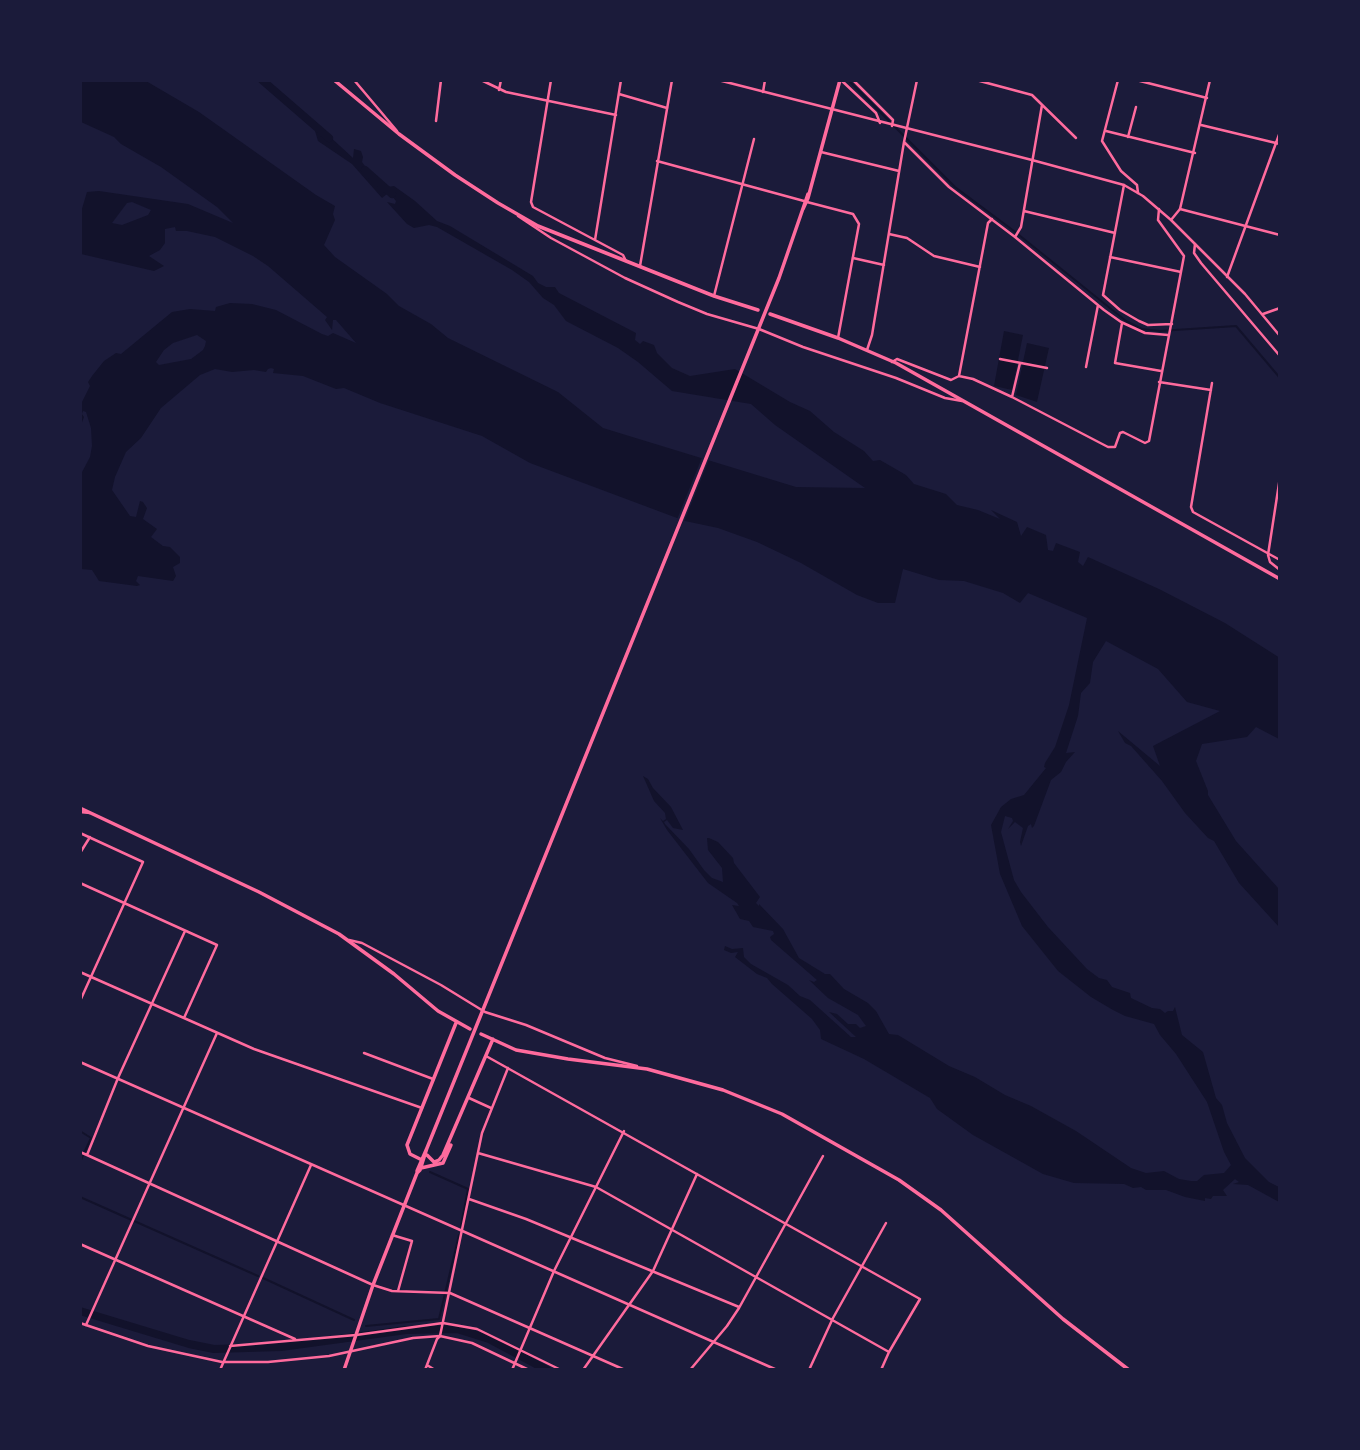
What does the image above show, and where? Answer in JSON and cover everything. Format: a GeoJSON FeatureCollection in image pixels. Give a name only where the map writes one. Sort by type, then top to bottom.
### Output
{"type":"FeatureCollection","features":[{"type":"Feature","properties":{"kind":"main road"},"geometry":{"type":"LineString","coordinates":[[334,80],[455,176],[538,226],[713,296],[758,310]]}},
{"type":"Feature","properties":{"kind":"main road"},"geometry":{"type":"LineString","coordinates":[[417,1173],[759,328],[808,194],[840,80]]}},
{"type":"Feature","properties":{"kind":"main road"},"geometry":{"type":"LineString","coordinates":[[770,314],[838,338],[892,362],[1279,579]]}},
{"type":"Feature","properties":{"kind":"main road"},"geometry":{"type":"LineString","coordinates":[[80,810],[269,897],[347,940],[394,974],[421,999],[456,1023],[470,1029]]}},
{"type":"Feature","properties":{"kind":"main road"},"geometry":{"type":"LineString","coordinates":[[420,1159],[410,1154],[407,1148],[456,1023]]}},
{"type":"Feature","properties":{"kind":"main road"},"geometry":{"type":"LineString","coordinates":[[481,1034],[516,1050],[647,1069],[723,1090],[782,1114],[899,1180],[941,1210],[1063,1320],[1129,1370]]}},
{"type":"Feature","properties":{"kind":"main road"},"geometry":{"type":"LineString","coordinates":[[421,1168],[443,1163],[493,1039]]}},
{"type":"Feature","properties":{"kind":"main road"},"geometry":{"type":"LineString","coordinates":[[427,1151],[431,1161],[439,1160],[452,1139]]}},
{"type":"Feature","properties":{"kind":"main road"},"geometry":{"type":"LineString","coordinates":[[344,1370],[420,1159],[427,1151]]}},
{"type":"Feature","properties":{"kind":"street"},"geometry":{"type":"LineString","coordinates":[[354,80],[399,134]]}},
{"type":"Feature","properties":{"kind":"street"},"geometry":{"type":"LineString","coordinates":[[436,121],[441,80]]}},
{"type":"Feature","properties":{"kind":"street"},"geometry":{"type":"LineString","coordinates":[[481,80],[499,90],[616,115]]}},
{"type":"Feature","properties":{"kind":"street"},"geometry":{"type":"LineString","coordinates":[[499,90],[501,80]]}},
{"type":"Feature","properties":{"kind":"street"},"geometry":{"type":"LineString","coordinates":[[551,80],[531,202],[533,207],[623,255],[626,261]]}},
{"type":"Feature","properties":{"kind":"street"},"geometry":{"type":"LineString","coordinates":[[595,241],[621,80]]}},
{"type":"Feature","properties":{"kind":"street"},"geometry":{"type":"LineString","coordinates":[[640,266],[672,80]]}},
{"type":"Feature","properties":{"kind":"street"},"geometry":{"type":"LineString","coordinates":[[718,80],[1124,185],[1171,220],[1263,314],[1279,336]]}},
{"type":"Feature","properties":{"kind":"street"},"geometry":{"type":"LineString","coordinates":[[763,92],[765,80]]}},
{"type":"Feature","properties":{"kind":"street"},"geometry":{"type":"LineString","coordinates":[[840,80],[876,113],[880,123]]}},
{"type":"Feature","properties":{"kind":"street"},"geometry":{"type":"LineString","coordinates":[[867,350],[872,335],[906,130],[917,80]]}},
{"type":"Feature","properties":{"kind":"street"},"geometry":{"type":"LineString","coordinates":[[975,80],[1032,95],[1076,138]]}},
{"type":"Feature","properties":{"kind":"street"},"geometry":{"type":"LineString","coordinates":[[1118,80],[1102,141],[1121,171],[1137,185],[1138,193]]}},
{"type":"Feature","properties":{"kind":"street"},"geometry":{"type":"LineString","coordinates":[[1136,80],[1207,99]]}},
{"type":"Feature","properties":{"kind":"street"},"geometry":{"type":"LineString","coordinates":[[1171,220],[1180,209],[1210,80]]}},
{"type":"Feature","properties":{"kind":"street"},"geometry":{"type":"LineString","coordinates":[[853,92],[855,81]]}},
{"type":"Feature","properties":{"kind":"street"},"geometry":{"type":"LineString","coordinates":[[855,81],[893,120],[892,126]]}},
{"type":"Feature","properties":{"kind":"street"},"geometry":{"type":"LineString","coordinates":[[619,94],[667,108]]}},
{"type":"Feature","properties":{"kind":"street"},"geometry":{"type":"LineString","coordinates":[[1015,237],[1020,230],[1024,211],[1042,105]]}},
{"type":"Feature","properties":{"kind":"street"},"geometry":{"type":"LineString","coordinates":[[1128,136],[1136,107]]}},
{"type":"Feature","properties":{"kind":"street"},"geometry":{"type":"LineString","coordinates":[[1201,125],[1277,144]]}},
{"type":"Feature","properties":{"kind":"street"},"geometry":{"type":"LineString","coordinates":[[1105,131],[1195,153]]}},
{"type":"Feature","properties":{"kind":"street"},"geometry":{"type":"LineString","coordinates":[[1227,277],[1277,144],[1279,132]]}},
{"type":"Feature","properties":{"kind":"street"},"geometry":{"type":"LineString","coordinates":[[713,296],[754,139]]}},
{"type":"Feature","properties":{"kind":"street"},"geometry":{"type":"LineString","coordinates":[[904,142],[949,187],[1122,323],[1145,333],[1168,335]]}},
{"type":"Feature","properties":{"kind":"street"},"geometry":{"type":"LineString","coordinates":[[821,152],[899,171]]}},
{"type":"Feature","properties":{"kind":"street"},"geometry":{"type":"LineString","coordinates":[[657,161],[853,214],[859,224],[838,338]]}},
{"type":"Feature","properties":{"kind":"street"},"geometry":{"type":"LineString","coordinates":[[1124,185],[1103,295],[1120,310],[1148,325],[1172,324]]}},
{"type":"Feature","properties":{"kind":"street"},"geometry":{"type":"LineString","coordinates":[[498,203],[551,238],[625,278],[707,314],[759,328],[803,347],[946,398],[962,401]]}},
{"type":"Feature","properties":{"kind":"street"},"geometry":{"type":"LineString","coordinates":[[892,362],[897,359],[951,380],[959,376],[973,379],[1112,449],[1123,432],[1145,443],[1149,441],[1184,256],[1158,220],[1159,209]]}},
{"type":"Feature","properties":{"kind":"street"},"geometry":{"type":"LineString","coordinates":[[1180,209],[1279,235]]}},
{"type":"Feature","properties":{"kind":"street"},"geometry":{"type":"LineString","coordinates":[[1024,211],[1115,233]]}},
{"type":"Feature","properties":{"kind":"street"},"geometry":{"type":"LineString","coordinates":[[959,376],[988,223],[992,219]]}},
{"type":"Feature","properties":{"kind":"street"},"geometry":{"type":"LineString","coordinates":[[889,234],[907,238],[934,256],[980,267]]}},
{"type":"Feature","properties":{"kind":"street"},"geometry":{"type":"LineString","coordinates":[[1195,244],[1194,253],[1201,263],[1278,355],[1279,362]]}},
{"type":"Feature","properties":{"kind":"street"},"geometry":{"type":"LineString","coordinates":[[1110,257],[1181,272]]}},
{"type":"Feature","properties":{"kind":"street"},"geometry":{"type":"LineString","coordinates":[[853,258],[884,265]]}},
{"type":"Feature","properties":{"kind":"street"},"geometry":{"type":"LineString","coordinates":[[1086,367],[1098,305]]}},
{"type":"Feature","properties":{"kind":"street"},"geometry":{"type":"LineString","coordinates":[[1263,314],[1279,308]]}},
{"type":"Feature","properties":{"kind":"street"},"geometry":{"type":"LineString","coordinates":[[1122,323],[1115,363],[1161,371]]}},
{"type":"Feature","properties":{"kind":"street"},"geometry":{"type":"LineString","coordinates":[[1000,359],[1047,368]]}},
{"type":"Feature","properties":{"kind":"street"},"geometry":{"type":"LineString","coordinates":[[1012,397],[1020,363]]}},
{"type":"Feature","properties":{"kind":"street"},"geometry":{"type":"LineString","coordinates":[[1159,382],[1211,390]]}},
{"type":"Feature","properties":{"kind":"street"},"geometry":{"type":"LineString","coordinates":[[1212,383],[1191,507],[1194,512],[1279,560]]}},
{"type":"Feature","properties":{"kind":"street"},"geometry":{"type":"LineString","coordinates":[[1279,477],[1268,555],[1270,562],[1279,570]]}},
{"type":"Feature","properties":{"kind":"street"},"geometry":{"type":"LineString","coordinates":[[80,833],[143,862],[80,1000]]}},
{"type":"Feature","properties":{"kind":"street"},"geometry":{"type":"LineString","coordinates":[[80,853],[90,837]]}},
{"type":"Feature","properties":{"kind":"street"},"geometry":{"type":"LineString","coordinates":[[80,883],[217,945],[184,1018]]}},
{"type":"Feature","properties":{"kind":"street"},"geometry":{"type":"LineString","coordinates":[[185,931],[84,1153],[373,1285],[398,1292],[450,1293],[625,1370]]}},
{"type":"Feature","properties":{"kind":"street"},"geometry":{"type":"LineString","coordinates":[[347,940],[362,943],[442,985],[482,1011],[526,1025],[605,1058],[647,1069]]}},
{"type":"Feature","properties":{"kind":"street"},"geometry":{"type":"LineString","coordinates":[[80,972],[254,1049],[422,1108]]}},
{"type":"Feature","properties":{"kind":"street"},"geometry":{"type":"LineString","coordinates":[[86,1325],[217,1033]]}},
{"type":"Feature","properties":{"kind":"street"},"geometry":{"type":"LineString","coordinates":[[364,1053],[433,1080]]}},
{"type":"Feature","properties":{"kind":"street"},"geometry":{"type":"LineString","coordinates":[[486,1056],[920,1299],[888,1352],[881,1370]]}},
{"type":"Feature","properties":{"kind":"street"},"geometry":{"type":"LineString","coordinates":[[80,1062],[777,1370]]}},
{"type":"Feature","properties":{"kind":"street"},"geometry":{"type":"LineString","coordinates":[[435,1370],[426,1367],[441,1334],[478,1153],[491,1108],[508,1068]]}},
{"type":"Feature","properties":{"kind":"street"},"geometry":{"type":"LineString","coordinates":[[468,1098],[491,1108]]}},
{"type":"Feature","properties":{"kind":"street"},"geometry":{"type":"LineString","coordinates":[[512,1370],[554,1271],[624,1131]]}},
{"type":"Feature","properties":{"kind":"street"},"geometry":{"type":"LineString","coordinates":[[478,1153],[596,1187],[888,1352]]}},
{"type":"Feature","properties":{"kind":"street"},"geometry":{"type":"LineString","coordinates":[[690,1370],[740,1307],[823,1156]]}},
{"type":"Feature","properties":{"kind":"street"},"geometry":{"type":"LineString","coordinates":[[220,1370],[312,1164]]}},
{"type":"Feature","properties":{"kind":"street"},"geometry":{"type":"LineString","coordinates":[[583,1370],[653,1271],[698,1173]]}},
{"type":"Feature","properties":{"kind":"street"},"geometry":{"type":"LineString","coordinates":[[469,1199],[740,1307]]}},
{"type":"Feature","properties":{"kind":"street"},"geometry":{"type":"LineString","coordinates":[[810,1370],[832,1321],[886,1223]]}},
{"type":"Feature","properties":{"kind":"street"},"geometry":{"type":"LineString","coordinates":[[392,1235],[412,1241],[398,1292]]}},
{"type":"Feature","properties":{"kind":"street"},"geometry":{"type":"LineString","coordinates":[[80,1244],[298,1340]]}},
{"type":"Feature","properties":{"kind":"street"},"geometry":{"type":"LineString","coordinates":[[80,1323],[148,1346],[222,1362],[268,1362],[350,1353],[395,1341],[441,1334],[516,1360],[529,1370]]}},
{"type":"Feature","properties":{"kind":"street"},"geometry":{"type":"LineString","coordinates":[[230,1346],[356,1335],[443,1323],[477,1329],[561,1370]]}},
{"type":"Feature","properties":{"kind":"shaded area"},"geometry":{"type":"Polygon","coordinates":[[[81,81],[146,81],[199,112],[335,206],[335,220],[324,245],[335,257],[387,294],[399,306],[431,324],[448,338],[558,392],[603,428],[796,487],[865,488],[775,425],[751,404],[672,391],[618,348],[566,321],[554,305],[512,270],[437,227],[429,225],[414,228],[407,224],[387,202],[395,204],[396,201],[391,195],[387,194],[382,198],[352,164],[318,141],[315,131],[326,133],[353,158],[354,149],[361,151],[362,162],[381,188],[394,186],[437,221],[450,226],[533,276],[538,283],[555,287],[559,293],[636,333],[635,340],[640,344],[643,341],[654,345],[657,353],[672,368],[690,376],[735,369],[810,411],[834,432],[864,451],[873,461],[880,460],[906,475],[914,484],[946,494],[957,505],[1000,519],[991,510],[1017,522],[1021,536],[1027,527],[1046,535],[1048,550],[1053,551],[1056,543],[1080,552],[1078,562],[1083,566],[1088,557],[1159,589],[1225,623],[1280,658],[1279,739],[1256,727],[1247,737],[1202,744],[1196,761],[1208,795],[1236,841],[1279,889],[1279,927],[1239,883],[1214,841],[1185,813],[1162,781],[1131,746],[1125,743],[1118,731],[1160,766],[1153,746],[1220,711],[1187,702],[1158,669],[1106,641],[1093,662],[1090,683],[1081,693],[1078,716],[1066,753],[1075,752],[1061,772],[1051,780],[1034,826],[1028,826],[1021,846],[1023,828],[1015,822],[1008,829],[1012,818],[1005,816],[1001,832],[1014,880],[1021,892],[1048,927],[1087,969],[1099,978],[1107,980],[1112,987],[1130,993],[1131,998],[1152,1008],[1165,1013],[1173,1011],[1175,1007],[1182,1035],[1203,1052],[1216,1098],[1222,1105],[1227,1123],[1245,1158],[1269,1182],[1279,1187],[1279,1202],[1248,1185],[1233,1184],[1239,1182],[1235,1179],[1223,1190],[1227,1196],[1213,1196],[1211,1199],[1205,1198],[1205,1201],[1166,1190],[1146,1190],[1124,1184],[1074,1183],[1043,1174],[973,1135],[937,1109],[930,1098],[864,1059],[821,1039],[820,1030],[812,1019],[767,978],[757,974],[735,957],[738,952],[724,950],[725,946],[732,949],[743,948],[744,957],[751,964],[810,1000],[851,1037],[856,1037],[829,1012],[837,1014],[848,1024],[856,1024],[860,1028],[866,1026],[858,1015],[828,998],[809,980],[817,980],[771,940],[773,931],[753,927],[749,921],[740,919],[732,905],[739,906],[737,903],[708,883],[667,830],[660,818],[663,821],[666,819],[665,813],[654,801],[643,776],[671,807],[683,830],[673,828],[667,820],[665,824],[689,849],[704,870],[712,878],[723,882],[722,868],[708,850],[709,838],[718,842],[733,858],[760,897],[756,903],[783,929],[799,958],[825,974],[830,974],[844,989],[868,1003],[876,1011],[889,1034],[898,1035],[949,1066],[1031,1106],[1076,1131],[1131,1168],[1146,1173],[1164,1171],[1179,1179],[1191,1181],[1197,1181],[1204,1175],[1224,1173],[1231,1165],[1207,1102],[1154,1024],[1113,1010],[1091,997],[1058,971],[1022,926],[1000,874],[991,825],[1001,807],[1011,799],[1024,795],[1046,768],[1045,763],[1055,747],[1069,705],[1087,618],[1028,593],[1020,603],[1003,593],[964,581],[939,580],[903,569],[895,603],[878,603],[857,595],[757,542],[718,528],[685,521],[530,463],[482,436],[380,403],[344,388],[336,389],[303,376],[273,373],[274,369],[271,368],[266,372],[215,369],[200,375],[161,408],[141,438],[126,452],[112,490],[130,516],[136,517],[140,501],[143,502],[147,508],[143,519],[157,529],[151,537],[163,546],[170,547],[180,557],[180,563],[173,567],[176,576],[173,581],[138,576],[136,581],[140,585],[137,586],[99,581],[92,570],[81,569],[81,474],[90,457],[92,446],[91,428],[86,412],[83,411],[81,425],[81,404],[90,386],[88,382],[104,361],[116,353],[121,354],[172,312],[190,309],[215,311],[216,307],[230,303],[252,304],[276,310],[322,334],[328,336],[333,333],[356,343],[336,320],[333,320],[332,330],[325,320],[327,317],[268,266],[215,237],[176,231],[175,227],[165,229],[165,243],[160,250],[149,256],[164,266],[154,271],[81,254],[81,212],[87,192],[99,191],[188,204],[233,223],[217,207],[161,167],[121,144],[114,137],[81,122],[81,81]],[[132,202],[127,203],[112,223],[122,225],[148,215],[151,210],[132,202]],[[197,335],[173,343],[156,362],[159,365],[191,359],[205,346],[206,341],[197,335]]]}},
{"type":"Feature","properties":{"kind":"shaded area"},"geometry":{"type":"Polygon","coordinates":[[[1004,331],[1023,335],[1012,390],[994,386],[1004,331]]]}},
{"type":"Feature","properties":{"kind":"shaded area"},"geometry":{"type":"Polygon","coordinates":[[[1027,343],[1049,348],[1037,402],[1016,395],[1027,343]]]}},
{"type":"Feature","properties":{"kind":"pier"},"geometry":{"type":"Polygon","coordinates":[[[703,455],[710,457],[683,524],[676,522],[703,455]]]}},
{"type":"Feature","properties":{"kind":"waterway"},"geometry":{"type":"LineString","coordinates":[[262,80],[329,138]]}},
{"type":"Feature","properties":{"kind":"waterway"},"geometry":{"type":"LineString","coordinates":[[848,80],[955,187],[1126,321],[1142,329],[1160,331],[1236,326],[1280,378]]}},
{"type":"Feature","properties":{"kind":"waterway"},"geometry":{"type":"LineString","coordinates":[[365,170],[392,194]]}},
{"type":"Feature","properties":{"kind":"waterway"},"geometry":{"type":"LineString","coordinates":[[80,1131],[91,1138],[80,1162]]}},
{"type":"Feature","properties":{"kind":"waterway"},"geometry":{"type":"LineString","coordinates":[[430,1172],[468,1189],[461,1226]]}},
{"type":"Feature","properties":{"kind":"waterway"},"geometry":{"type":"LineString","coordinates":[[80,1197],[258,1276]]}},
{"type":"Feature","properties":{"kind":"waterway"},"geometry":{"type":"LineString","coordinates":[[366,1326],[439,1319],[459,1235]]}},
{"type":"Feature","properties":{"kind":"waterway"},"geometry":{"type":"LineString","coordinates":[[263,1278],[354,1320]]}},
{"type":"Feature","properties":{"kind":"waterway"},"geometry":{"type":"LineString","coordinates":[[80,1311],[214,1349],[281,1347],[406,1330],[457,1329],[489,1339],[547,1370]]}}]}
